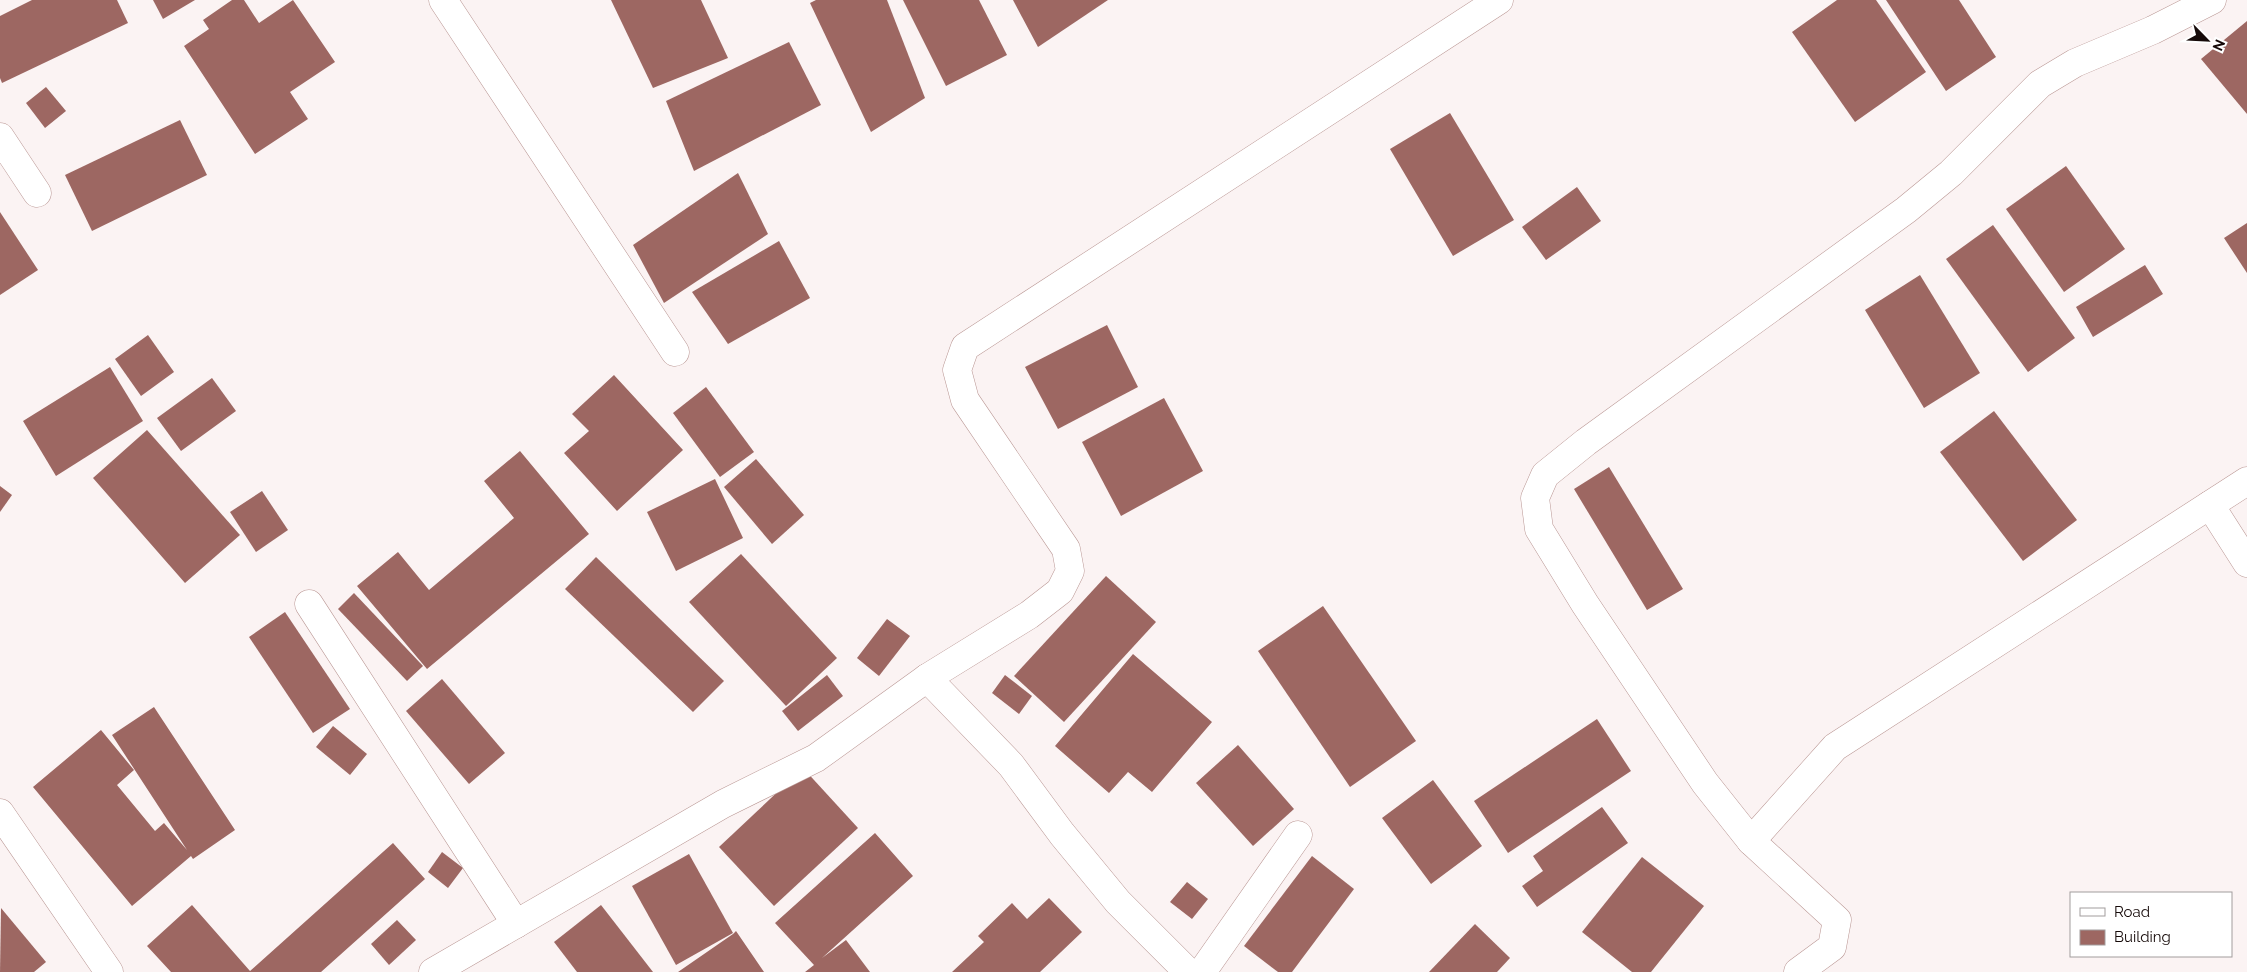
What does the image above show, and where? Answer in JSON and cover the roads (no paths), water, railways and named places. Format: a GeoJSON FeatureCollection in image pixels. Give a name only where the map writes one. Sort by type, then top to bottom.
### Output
{"type":"FeatureCollection","features":[{"type":"Feature","properties":{"kind":"street"},"geometry":{"type":"LineString","coordinates":[[443,0],[676,352]]}},
{"type":"Feature","properties":{"kind":"street"},"geometry":{"type":"LineString","coordinates":[[433,972],[723,804],[816,758],[927,678],[1029,615],[1060,591],[1070,571],[1066,549],[965,400],[957,370],[965,348],[1499,0]]}},
{"type":"Feature","properties":{"kind":"street"},"geometry":{"type":"LineString","coordinates":[[1798,972],[1832,947],[1837,920],[1751,841],[1705,784],[1585,604],[1539,529],[1535,498],[1545,475],[1586,442],[1906,210],[1951,174],[2040,84],[2075,63],[2153,30],[2212,0]]}},
{"type":"Feature","properties":{"kind":"street"},"geometry":{"type":"LineString","coordinates":[[0,137],[38,193]]}},
{"type":"Feature","properties":{"kind":"street"},"geometry":{"type":"LineString","coordinates":[[1751,841],[1835,747],[2247,481]]}},
{"type":"Feature","properties":{"kind":"street"},"geometry":{"type":"LineString","coordinates":[[2210,505],[2247,563]]}},
{"type":"Feature","properties":{"kind":"street"},"geometry":{"type":"LineString","coordinates":[[309,604],[516,924]]}},
{"type":"Feature","properties":{"kind":"street"},"geometry":{"type":"LineString","coordinates":[[927,678],[1011,765],[1062,834],[1118,902],[1188,972]]}},
{"type":"Feature","properties":{"kind":"street"},"geometry":{"type":"LineString","coordinates":[[0,813],[109,972]]}},
{"type":"Feature","properties":{"kind":"street"},"geometry":{"type":"LineString","coordinates":[[1202,972],[1298,835]]}}]}
